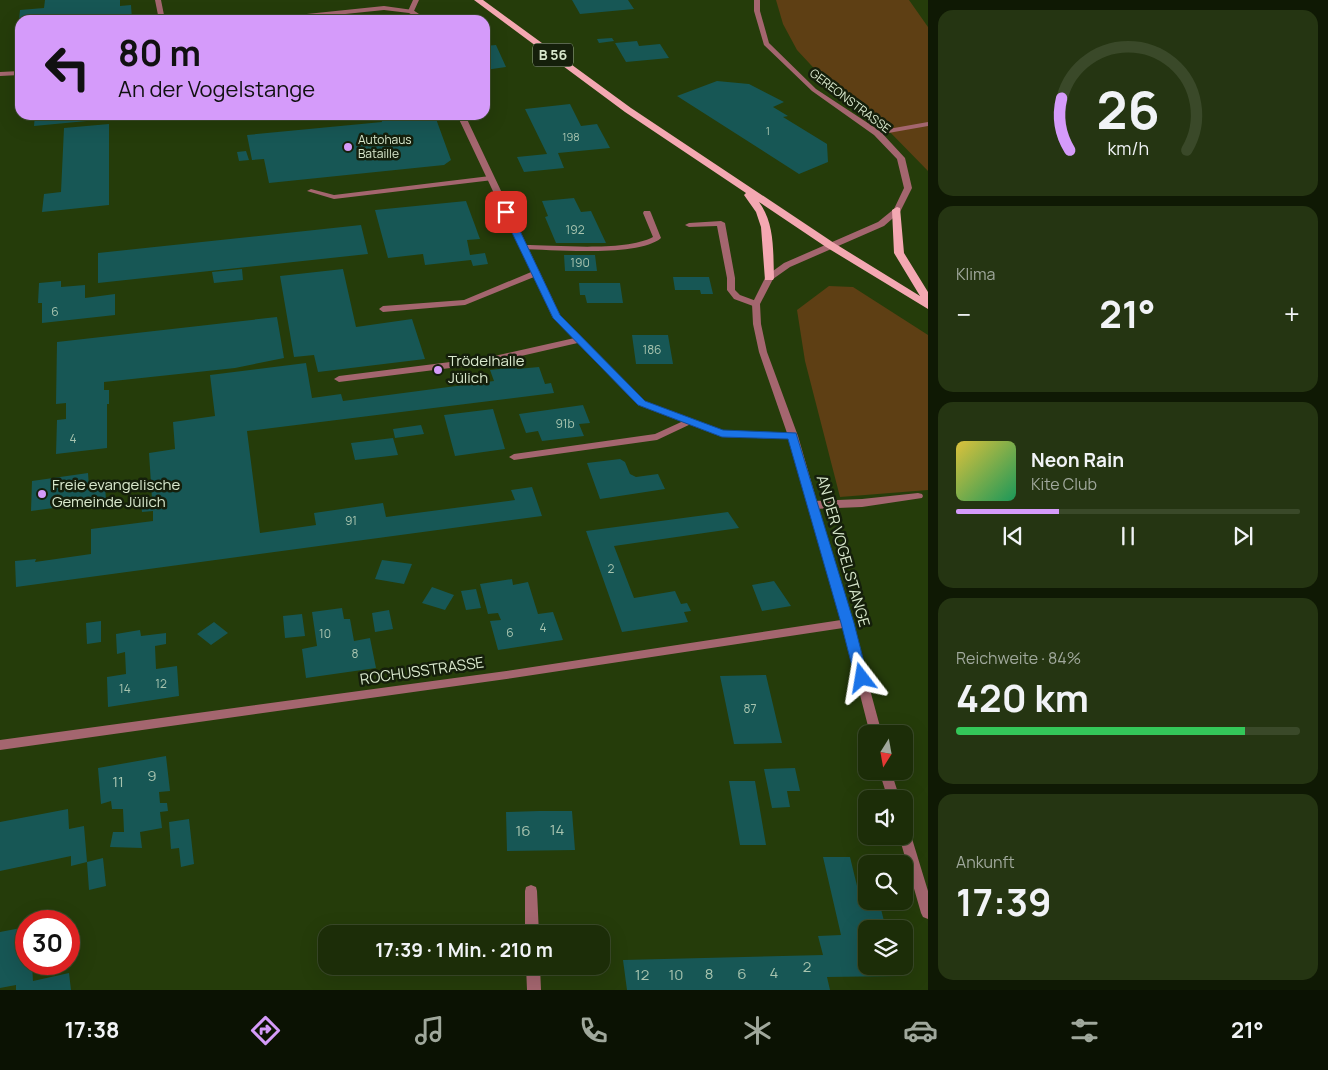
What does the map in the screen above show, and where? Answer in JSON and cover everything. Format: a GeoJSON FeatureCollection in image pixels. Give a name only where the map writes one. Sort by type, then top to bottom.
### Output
{"type":"FeatureCollection","features":[{"type":"Feature","properties":{"kind":"main road","name":"B 56"},"geometry":{"type":"LineString","coordinates":[[478,0],[628,110],[830,245],[928,306]]}},
{"type":"Feature","properties":{"kind":"main road"},"geometry":{"type":"LineString","coordinates":[[745,189],[761,212],[766,227],[769,278]]}},
{"type":"Feature","properties":{"kind":"main road"},"geometry":{"type":"LineString","coordinates":[[897,210],[899,252],[928,300]]}},
{"type":"Feature","properties":{"kind":"street"},"geometry":{"type":"LineString","coordinates":[[158,0],[161,15]]}},
{"type":"Feature","properties":{"kind":"street"},"geometry":{"type":"LineString","coordinates":[[410,11],[416,0]]}},
{"type":"Feature","properties":{"kind":"street","name":"GEREONSTRASSE"},"geometry":{"type":"LineString","coordinates":[[758,0],[757,11],[766,44],[814,90],[877,133],[902,158],[908,188],[897,210],[881,224],[830,245]]}},
{"type":"Feature","properties":{"kind":"street"},"geometry":{"type":"LineString","coordinates":[[322,15],[384,8],[410,11],[417,15]]}},
{"type":"Feature","properties":{"kind":"street"},"geometry":{"type":"LineString","coordinates":[[0,74],[15,72]]}},
{"type":"Feature","properties":{"kind":"street"},"geometry":{"type":"LineString","coordinates":[[463,120],[556,316],[641,403],[722,434],[792,436]]}},
{"type":"Feature","properties":{"kind":"street"},"geometry":{"type":"LineString","coordinates":[[877,133],[928,124]]}},
{"type":"Feature","properties":{"kind":"street"},"geometry":{"type":"LineString","coordinates":[[311,192],[334,197],[490,178]]}},
{"type":"Feature","properties":{"kind":"street"},"geometry":{"type":"LineString","coordinates":[[523,247],[622,247],[652,243],[657,238],[648,213]]}},
{"type":"Feature","properties":{"kind":"street"},"geometry":{"type":"LineString","coordinates":[[689,225],[721,224],[731,278],[731,290],[737,297],[756,304],[769,278],[787,265],[830,245]]}},
{"type":"Feature","properties":{"kind":"street"},"geometry":{"type":"LineString","coordinates":[[383,309],[465,302],[536,273]]}},
{"type":"Feature","properties":{"kind":"street","name":"AN DER VOGELSTANGE"},"geometry":{"type":"LineString","coordinates":[[756,304],[757,324],[763,352],[813,505],[874,725]]}},
{"type":"Feature","properties":{"kind":"street"},"geometry":{"type":"LineString","coordinates":[[339,379],[490,360],[579,340]]}},
{"type":"Feature","properties":{"kind":"street"},"geometry":{"type":"LineString","coordinates":[[514,458],[657,437],[690,421]]}},
{"type":"Feature","properties":{"kind":"street"},"geometry":{"type":"LineString","coordinates":[[813,505],[862,503],[918,496]]}},
{"type":"Feature","properties":{"kind":"street","name":"ROCHUSSTRASSE"},"geometry":{"type":"LineString","coordinates":[[0,745],[513,674],[847,623]]}},
{"type":"Feature","properties":{"kind":"street"},"geometry":{"type":"LineString","coordinates":[[908,845],[928,913]]}},
{"type":"Feature","properties":{"kind":"street"},"geometry":{"type":"LineString","coordinates":[[530,892],[532,925]]}},
{"type":"Feature","properties":{"kind":"street"},"geometry":{"type":"LineString","coordinates":[[533,975],[534,990]]}},
{"type":"Feature","properties":{"kind":"shaded area"},"geometry":{"type":"Polygon","coordinates":[[[776,0],[909,0],[928,27],[928,171],[886,128],[823,78],[797,50],[783,24],[776,0]]]}},
{"type":"Feature","properties":{"kind":"shaded area"},"geometry":{"type":"Polygon","coordinates":[[[829,286],[853,287],[928,335],[928,490],[840,497],[805,361],[797,310],[829,286]]]}},
{"type":"Feature","properties":{"kind":"building"},"geometry":{"type":"Polygon","coordinates":[[[45,0],[120,0],[120,6],[131,5],[132,15],[20,15],[20,10],[44,8],[45,0]]]}},
{"type":"Feature","properties":{"kind":"building"},"geometry":{"type":"Polygon","coordinates":[[[572,0],[628,0],[634,9],[580,14],[572,0]]]}},
{"type":"Feature","properties":{"kind":"building"},"geometry":{"type":"Polygon","coordinates":[[[612,38],[614,41],[599,43],[597,39],[612,38]]]}},
{"type":"Feature","properties":{"kind":"building"},"geometry":{"type":"Polygon","coordinates":[[[637,41],[639,46],[660,44],[669,58],[626,62],[615,43],[637,41]]]}},
{"type":"Feature","properties":{"kind":"building"},"geometry":{"type":"Polygon","coordinates":[[[496,45],[506,67],[490,69],[490,46],[496,45]]]}},
{"type":"Feature","properties":{"kind":"building"},"geometry":{"type":"Polygon","coordinates":[[[717,81],[749,84],[784,102],[773,107],[788,116],[783,117],[827,144],[828,162],[799,174],[677,96],[717,81]]]}},
{"type":"Feature","properties":{"kind":"building"},"geometry":{"type":"Polygon","coordinates":[[[570,104],[581,126],[597,124],[610,148],[558,153],[564,168],[524,172],[517,157],[547,154],[525,109],[570,104]]]}},
{"type":"Feature","properties":{"kind":"building"},"geometry":{"type":"Polygon","coordinates":[[[35,120],[97,120],[34,126],[35,120]]]}},
{"type":"Feature","properties":{"kind":"building","name":"Autohaus Bataille"},"geometry":{"type":"Polygon","coordinates":[[[381,120],[436,120],[451,160],[444,165],[269,183],[264,159],[252,160],[247,135],[382,122],[381,120]]]}},
{"type":"Feature","properties":{"kind":"building"},"geometry":{"type":"Polygon","coordinates":[[[109,124],[109,205],[42,212],[44,194],[61,192],[64,128],[109,124]]]}},
{"type":"Feature","properties":{"kind":"building"},"geometry":{"type":"Polygon","coordinates":[[[246,151],[249,160],[239,161],[237,152],[246,151]]]}},
{"type":"Feature","properties":{"kind":"building"},"geometry":{"type":"Polygon","coordinates":[[[574,198],[581,212],[591,211],[606,243],[556,243],[545,217],[548,216],[542,201],[574,198]]]}},
{"type":"Feature","properties":{"kind":"building"},"geometry":{"type":"Polygon","coordinates":[[[466,201],[480,239],[467,240],[470,255],[485,253],[488,264],[473,266],[471,260],[425,265],[423,254],[388,258],[375,210],[466,201]]]}},
{"type":"Feature","properties":{"kind":"building"},"geometry":{"type":"Polygon","coordinates":[[[361,225],[368,254],[98,283],[98,253],[361,225]]]}},
{"type":"Feature","properties":{"kind":"building"},"geometry":{"type":"Polygon","coordinates":[[[564,255],[595,255],[597,271],[565,271],[564,255]]]}},
{"type":"Feature","properties":{"kind":"building"},"geometry":{"type":"Polygon","coordinates":[[[242,269],[243,280],[214,283],[212,272],[242,269]]]}},
{"type":"Feature","properties":{"kind":"building"},"geometry":{"type":"Polygon","coordinates":[[[343,269],[356,327],[412,319],[425,359],[318,372],[314,355],[294,357],[280,276],[343,269]]]}},
{"type":"Feature","properties":{"kind":"building"},"geometry":{"type":"Polygon","coordinates":[[[673,277],[709,277],[713,294],[701,294],[700,290],[675,290],[673,277]]]}},
{"type":"Feature","properties":{"kind":"building"},"geometry":{"type":"Polygon","coordinates":[[[61,281],[61,287],[85,285],[85,298],[115,294],[115,315],[42,323],[42,303],[38,303],[39,283],[61,281]]]}},
{"type":"Feature","properties":{"kind":"building"},"geometry":{"type":"Polygon","coordinates":[[[579,283],[620,283],[623,303],[587,303],[585,295],[580,295],[579,283]]]}},
{"type":"Feature","properties":{"kind":"building"},"geometry":{"type":"Polygon","coordinates":[[[277,317],[284,358],[235,368],[104,382],[104,390],[109,390],[109,404],[107,404],[107,448],[56,454],[57,420],[66,419],[66,403],[56,404],[57,342],[277,317]]]}},
{"type":"Feature","properties":{"kind":"building"},"geometry":{"type":"Polygon","coordinates":[[[632,335],[668,335],[673,364],[636,364],[632,335]]]}},
{"type":"Feature","properties":{"kind":"building"},"geometry":{"type":"Polygon","coordinates":[[[306,363],[312,398],[341,394],[343,401],[494,381],[490,370],[516,367],[517,369],[539,367],[545,384],[551,383],[554,393],[247,431],[260,533],[316,525],[314,513],[383,503],[386,517],[515,500],[511,490],[532,487],[542,516],[16,587],[15,561],[36,559],[35,562],[91,554],[91,529],[153,521],[153,511],[142,512],[141,501],[152,499],[149,453],[175,449],[173,422],[215,416],[210,375],[306,363]]]}},
{"type":"Feature","properties":{"kind":"building"},"geometry":{"type":"Polygon","coordinates":[[[583,405],[590,423],[579,424],[584,436],[542,441],[538,431],[526,433],[519,414],[583,405]]]}},
{"type":"Feature","properties":{"kind":"building"},"geometry":{"type":"Polygon","coordinates":[[[493,409],[505,449],[455,456],[444,415],[493,409]]]}},
{"type":"Feature","properties":{"kind":"building"},"geometry":{"type":"Polygon","coordinates":[[[421,425],[424,434],[395,438],[393,429],[421,425]]]}},
{"type":"Feature","properties":{"kind":"building"},"geometry":{"type":"Polygon","coordinates":[[[393,438],[398,455],[355,460],[351,443],[393,438]]]}},
{"type":"Feature","properties":{"kind":"building"},"geometry":{"type":"Polygon","coordinates":[[[620,459],[625,462],[630,474],[636,477],[658,474],[665,489],[600,499],[587,463],[620,459]]]}},
{"type":"Feature","properties":{"kind":"building"},"geometry":{"type":"Polygon","coordinates":[[[88,473],[89,487],[105,484],[106,501],[31,511],[32,481],[88,473]]]}},
{"type":"Feature","properties":{"kind":"building"},"geometry":{"type":"Polygon","coordinates":[[[728,512],[739,528],[614,546],[634,598],[675,591],[681,604],[687,603],[691,611],[684,612],[688,622],[622,632],[586,531],[728,512]]]}},
{"type":"Feature","properties":{"kind":"building"},"geometry":{"type":"Polygon","coordinates":[[[382,560],[412,564],[404,584],[375,579],[382,560]]]}},
{"type":"Feature","properties":{"kind":"building"},"geometry":{"type":"Polygon","coordinates":[[[512,579],[513,585],[528,582],[538,614],[553,612],[563,640],[498,650],[490,621],[501,620],[498,613],[488,614],[480,584],[512,579]]]}},
{"type":"Feature","properties":{"kind":"building"},"geometry":{"type":"Polygon","coordinates":[[[774,581],[791,606],[762,611],[752,585],[774,581]]]}},
{"type":"Feature","properties":{"kind":"building"},"geometry":{"type":"Polygon","coordinates":[[[432,587],[454,595],[445,610],[422,603],[432,587]]]}},
{"type":"Feature","properties":{"kind":"building"},"geometry":{"type":"Polygon","coordinates":[[[476,589],[481,608],[466,610],[461,591],[476,589]]]}},
{"type":"Feature","properties":{"kind":"building"},"geometry":{"type":"Polygon","coordinates":[[[342,608],[344,619],[350,619],[354,641],[370,638],[376,668],[306,678],[302,649],[317,646],[312,612],[342,608]]]}},
{"type":"Feature","properties":{"kind":"building"},"geometry":{"type":"Polygon","coordinates":[[[389,610],[393,629],[375,632],[372,613],[389,610]]]}},
{"type":"Feature","properties":{"kind":"building"},"geometry":{"type":"Polygon","coordinates":[[[302,614],[305,636],[285,638],[283,616],[302,614]]]}},
{"type":"Feature","properties":{"kind":"building"},"geometry":{"type":"Polygon","coordinates":[[[101,621],[101,642],[87,644],[86,623],[101,621]]]}},
{"type":"Feature","properties":{"kind":"building"},"geometry":{"type":"Polygon","coordinates":[[[214,622],[228,633],[211,645],[197,634],[214,622]]]}},
{"type":"Feature","properties":{"kind":"building"},"geometry":{"type":"Polygon","coordinates":[[[140,630],[141,636],[166,633],[166,644],[155,646],[156,669],[177,666],[179,696],[108,707],[107,677],[126,674],[125,652],[117,654],[116,634],[140,630]]]}},
{"type":"Feature","properties":{"kind":"building"},"geometry":{"type":"Polygon","coordinates":[[[766,675],[782,743],[734,744],[720,676],[766,675]]]}},
{"type":"Feature","properties":{"kind":"building"},"geometry":{"type":"Polygon","coordinates":[[[166,756],[170,791],[159,792],[160,803],[167,803],[168,811],[160,812],[162,828],[140,832],[142,848],[110,847],[113,832],[124,832],[123,809],[112,809],[111,801],[101,804],[98,768],[166,756]]]}},
{"type":"Feature","properties":{"kind":"building"},"geometry":{"type":"Polygon","coordinates":[[[795,768],[800,791],[787,791],[790,807],[772,808],[764,769],[795,768]]]}},
{"type":"Feature","properties":{"kind":"building"},"geometry":{"type":"Polygon","coordinates":[[[729,781],[755,781],[766,845],[740,845],[729,781]]]}},
{"type":"Feature","properties":{"kind":"building"},"geometry":{"type":"Polygon","coordinates":[[[68,809],[69,829],[84,826],[87,862],[71,866],[71,856],[0,871],[0,822],[68,809]]]}},
{"type":"Feature","properties":{"kind":"building"},"geometry":{"type":"Polygon","coordinates":[[[572,811],[575,850],[507,851],[506,812],[572,811]]]}},
{"type":"Feature","properties":{"kind":"building"},"geometry":{"type":"Polygon","coordinates":[[[189,819],[194,864],[181,867],[179,848],[171,849],[169,822],[189,819]]]}},
{"type":"Feature","properties":{"kind":"building"},"geometry":{"type":"Polygon","coordinates":[[[823,857],[850,857],[858,890],[858,910],[881,910],[884,920],[858,920],[858,975],[899,976],[827,977],[830,990],[627,990],[623,960],[823,955],[818,936],[841,935],[823,857]]]}},
{"type":"Feature","properties":{"kind":"building"},"geometry":{"type":"Polygon","coordinates":[[[103,858],[106,886],[89,890],[87,862],[103,858]]]}},
{"type":"Feature","properties":{"kind":"building"},"geometry":{"type":"Polygon","coordinates":[[[15,929],[15,975],[33,975],[33,981],[60,975],[69,975],[71,990],[16,990],[16,985],[0,988],[0,932],[15,929]]]}},
{"type":"Feature","properties":{"kind":"place","name":"Autohaus Bataille"},"geometry":{"type":"Point","coordinates":[348,147]}},
{"type":"Feature","properties":{"kind":"place","name":"Trödelhalle Jülich"},"geometry":{"type":"Point","coordinates":[438,370]}},
{"type":"Feature","properties":{"kind":"place","name":"Freie evangelische Gemeinde Jülich"},"geometry":{"type":"Point","coordinates":[42,494]}},
{"type":"Feature","properties":{"kind":"route"},"geometry":{"type":"LineString","coordinates":[[506,212],[556,316],[641,403],[722,434],[792,436],[862,678]]}}]}
